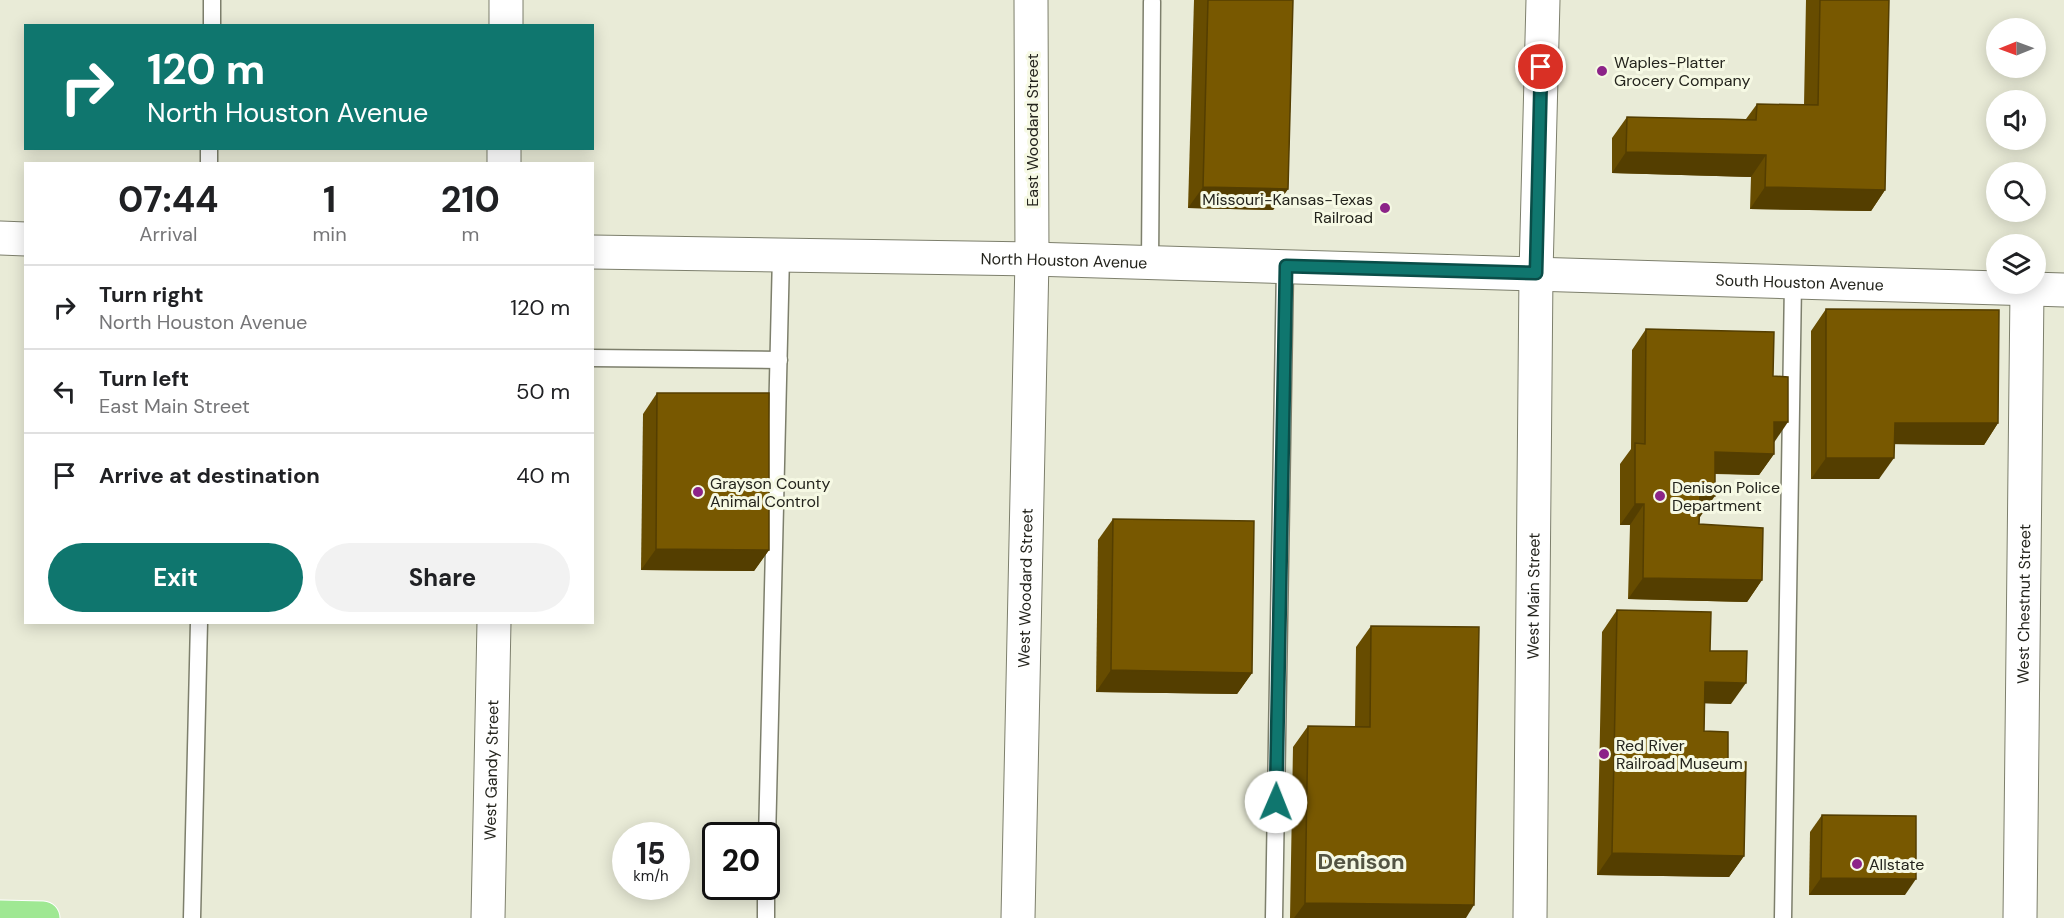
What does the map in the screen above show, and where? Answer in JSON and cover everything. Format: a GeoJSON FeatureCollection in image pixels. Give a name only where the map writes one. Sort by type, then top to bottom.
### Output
{"type":"FeatureCollection","features":[{"type":"Feature","properties":{"kind":"highway"},"geometry":{"type":"LineString","coordinates":[[0,917],[43,918]]}},
{"type":"Feature","properties":{"kind":"main road"},"geometry":{"type":"LineString","coordinates":[[506,0],[506,24]]}},
{"type":"Feature","properties":{"kind":"main road","name":"East Woodard Street"},"geometry":{"type":"LineString","coordinates":[[1031,0],[1032,259]]}},
{"type":"Feature","properties":{"kind":"main road","name":"West Main Street"},"geometry":{"type":"LineString","coordinates":[[1530,918],[1536,273],[1543,0]]}},
{"type":"Feature","properties":{"kind":"main road"},"geometry":{"type":"LineString","coordinates":[[0,238],[24,239]]}},
{"type":"Feature","properties":{"kind":"main road","name":"North Houston Avenue"},"geometry":{"type":"LineString","coordinates":[[594,252],[1032,259],[1536,273]]}},
{"type":"Feature","properties":{"kind":"main road","name":"West Woodard Street"},"geometry":{"type":"LineString","coordinates":[[1018,918],[1032,259]]}},
{"type":"Feature","properties":{"kind":"main road","name":"South Houston Avenue"},"geometry":{"type":"LineString","coordinates":[[1536,273],[1986,289]]}},
{"type":"Feature","properties":{"kind":"main road","name":"South Houston Avenue"},"geometry":{"type":"LineString","coordinates":[[2046,290],[2064,290]]}},
{"type":"Feature","properties":{"kind":"main road","name":"West Chestnut Street"},"geometry":{"type":"LineString","coordinates":[[2020,918],[2027,294]]}},
{"type":"Feature","properties":{"kind":"main road","name":"West Gandy Street"},"geometry":{"type":"LineString","coordinates":[[488,918],[494,624]]}},
{"type":"Feature","properties":{"kind":"lane"},"geometry":{"type":"LineString","coordinates":[[212,0],[212,24]]}},
{"type":"Feature","properties":{"kind":"lane"},"geometry":{"type":"LineString","coordinates":[[1150,263],[1152,2]]}},
{"type":"Feature","properties":{"kind":"lane"},"geometry":{"type":"LineString","coordinates":[[768,822],[781,255]]}},
{"type":"Feature","properties":{"kind":"lane"},"geometry":{"type":"LineString","coordinates":[[1274,918],[1286,266]]}},
{"type":"Feature","properties":{"kind":"lane"},"geometry":{"type":"LineString","coordinates":[[1783,918],[1793,282]]}},
{"type":"Feature","properties":{"kind":"lane"},"geometry":{"type":"LineString","coordinates":[[594,358],[779,360]]}},
{"type":"Feature","properties":{"kind":"lane"},"geometry":{"type":"LineString","coordinates":[[192,918],[199,624]]}},
{"type":"Feature","properties":{"kind":"lane"},"geometry":{"type":"LineString","coordinates":[[766,900],[766,918]]}},
{"type":"Feature","properties":{"kind":"building"},"geometry":{"type":"Polygon","coordinates":[[[1208,0],[1293,0],[1288,189],[1203,187],[1208,0]]]}},
{"type":"Feature","properties":{"kind":"building"},"geometry":{"type":"Polygon","coordinates":[[[1820,0],[1889,0],[1885,190],[1765,187],[1766,155],[1626,152],[1627,117],[1756,120],[1757,104],[1818,105],[1820,0]]]}},
{"type":"Feature","properties":{"kind":"building"},"geometry":{"type":"Polygon","coordinates":[[[1826,309],[1999,310],[1998,423],[1895,423],[1894,458],[1826,458],[1826,309]]]}},
{"type":"Feature","properties":{"kind":"building","name":"Denison Police Department"},"geometry":{"type":"Polygon","coordinates":[[[1646,329],[1774,332],[1773,376],[1788,377],[1788,422],[1774,422],[1774,454],[1715,452],[1715,496],[1700,495],[1699,524],[1763,528],[1762,580],[1643,578],[1644,504],[1635,504],[1635,443],[1645,444],[1646,329]]]}},
{"type":"Feature","properties":{"kind":"building","name":"Grayson County Animal Control"},"geometry":{"type":"Polygon","coordinates":[[[657,393],[769,393],[769,550],[656,549],[657,393]]]}},
{"type":"Feature","properties":{"kind":"building"},"geometry":{"type":"Polygon","coordinates":[[[1113,519],[1254,521],[1252,673],[1111,670],[1113,519]]]}},
{"type":"Feature","properties":{"kind":"building"},"geometry":{"type":"Polygon","coordinates":[[[1617,610],[1711,612],[1710,651],[1747,651],[1746,683],[1705,682],[1704,731],[1728,732],[1728,762],[1746,762],[1744,856],[1612,853],[1617,610]]]}},
{"type":"Feature","properties":{"kind":"building"},"geometry":{"type":"Polygon","coordinates":[[[1371,626],[1479,627],[1474,905],[1305,903],[1308,726],[1370,727],[1371,626]]]}},
{"type":"Feature","properties":{"kind":"building","name":"Allstate"},"geometry":{"type":"Polygon","coordinates":[[[1822,815],[1916,816],[1916,879],[1821,878],[1822,815]]]}},
{"type":"Feature","properties":{"kind":"place","name":"Waples-Platter Grocery Company"},"geometry":{"type":"Point","coordinates":[1602,71]}},
{"type":"Feature","properties":{"kind":"place","name":"Missouri-Kansas-Texas Railroad"},"geometry":{"type":"Point","coordinates":[1385,208]}},
{"type":"Feature","properties":{"kind":"place","name":"Grayson County Animal Control"},"geometry":{"type":"Point","coordinates":[698,492]}},
{"type":"Feature","properties":{"kind":"place","name":"Denison Police Department"},"geometry":{"type":"Point","coordinates":[1660,496]}},
{"type":"Feature","properties":{"kind":"place","name":"Red River Railroad Museum"},"geometry":{"type":"Point","coordinates":[1604,754]}},
{"type":"Feature","properties":{"kind":"place","name":"Allstate"},"geometry":{"type":"Point","coordinates":[1857,864]}},
{"type":"Feature","properties":{"kind":"district","name":"Denison"},"geometry":{"type":"Point","coordinates":[1361,861]}},
{"type":"Feature","properties":{"kind":"route"},"geometry":{"type":"LineString","coordinates":[[1276,802],[1286,266],[1536,273],[1541,67]]}}]}
